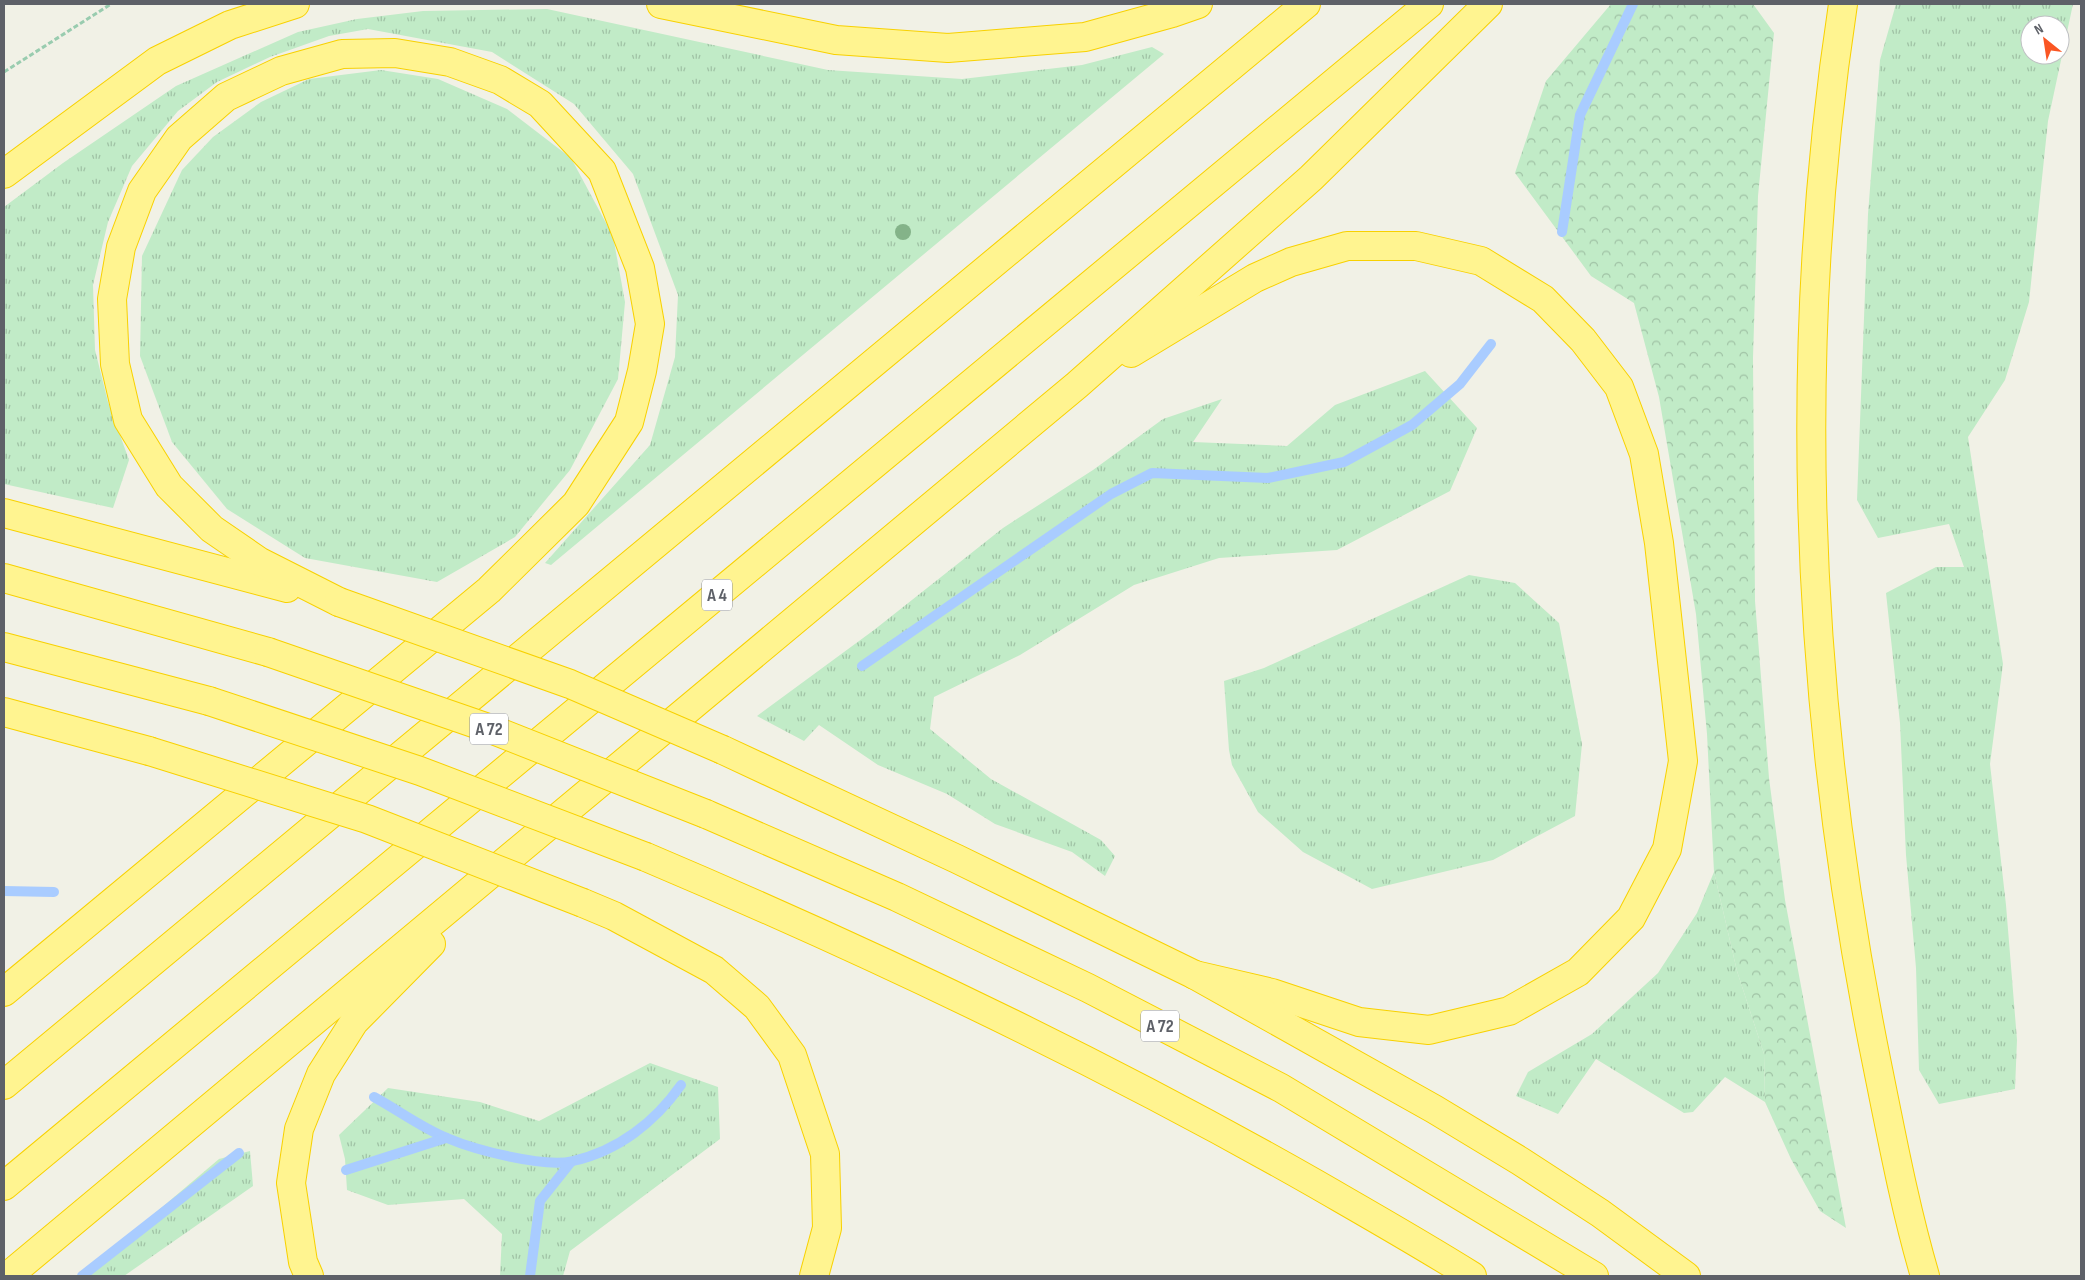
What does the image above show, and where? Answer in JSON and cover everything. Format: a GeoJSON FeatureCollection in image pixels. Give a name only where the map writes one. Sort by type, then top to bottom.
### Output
{"type":"FeatureCollection","features":[{"type":"Feature","properties":{"kind":"highway"},"geometry":{"type":"LineString","coordinates":[[4,174],[157,61],[230,25],[294,4]]}},
{"type":"Feature","properties":{"kind":"highway"},"geometry":{"type":"LineString","coordinates":[[660,4],[836,40],[948,48],[1084,38],[1198,4]]}},
{"type":"Feature","properties":{"kind":"highway"},"geometry":{"type":"LineString","coordinates":[[4,1085],[1306,4]]}},
{"type":"Feature","properties":{"kind":"highway","name":"A 4"},"geometry":{"type":"LineString","coordinates":[[4,1186],[1429,4]]}},
{"type":"Feature","properties":{"kind":"highway"},"geometry":{"type":"LineString","coordinates":[[8,1276],[1077,385],[1311,178],[1488,4]]}},
{"type":"Feature","properties":{"kind":"highway"},"geometry":{"type":"LineString","coordinates":[[1843,4],[1824,150],[1811,338],[1810,450],[1824,716],[1847,902],[1863,995],[1912,1232],[1925,1276]]}},
{"type":"Feature","properties":{"kind":"highway"},"geometry":{"type":"LineString","coordinates":[[4,992],[489,590],[576,504],[629,422],[642,371],[650,324],[640,268],[602,171],[540,104],[500,80],[450,62],[395,53],[342,54],[280,71],[226,98],[179,138],[142,191],[121,247],[112,299],[115,364],[128,420],[169,486],[212,529],[260,562],[340,602]]}},
{"type":"Feature","properties":{"kind":"highway"},"geometry":{"type":"LineString","coordinates":[[1077,385],[1186,321],[1221,297],[1291,262],[1347,246],[1416,246],[1481,261],[1543,299],[1583,340],[1618,387],[1644,454],[1659,544],[1683,761],[1667,849],[1631,918],[1578,972],[1509,1011],[1429,1030],[1359,1022],[1272,993],[1195,975]]}},
{"type":"Feature","properties":{"kind":"highway"},"geometry":{"type":"LineString","coordinates":[[4,513],[340,602],[570,684],[723,750],[958,859],[1195,975],[1434,1109],[1520,1161],[1600,1213],[1686,1276]]}},
{"type":"Feature","properties":{"kind":"highway","name":"A 72"},"geometry":{"type":"LineString","coordinates":[[4,578],[268,652],[488,728],[706,814],[897,897],[1088,988],[1281,1088],[1594,1276]]}},
{"type":"Feature","properties":{"kind":"highway"},"geometry":{"type":"LineString","coordinates":[[4,646],[209,701],[420,771],[646,857],[869,955],[1094,1064],[1255,1150],[1472,1276]]}},
{"type":"Feature","properties":{"kind":"highway"},"geometry":{"type":"LineString","coordinates":[[4,712],[149,751],[367,819],[614,916],[714,970],[757,1007],[792,1055],[825,1154],[828,1228],[814,1276]]}},
{"type":"Feature","properties":{"kind":"highway"},"geometry":{"type":"LineString","coordinates":[[309,1276],[303,1262],[291,1183],[299,1129],[321,1074],[354,1022],[433,942],[486,878]]}},
{"type":"Feature","properties":{"kind":"path"},"geometry":{"type":"LineString","coordinates":[[4,72],[111,4]]}},
{"type":"Feature","properties":{"kind":"green space"},"geometry":{"type":"Polygon","coordinates":[[[1611,4],[1753,4],[1774,33],[1758,196],[1753,358],[1755,601],[1769,778],[1785,900],[1846,1228],[1820,1211],[1791,1159],[1765,1102],[1764,1054],[1737,971],[1714,872],[1707,734],[1696,614],[1659,397],[1634,303],[1591,276],[1515,173],[1546,81],[1611,4]]]}},
{"type":"Feature","properties":{"kind":"green space"},"geometry":{"type":"Polygon","coordinates":[[[1896,4],[2073,4],[2070,18],[2070,15],[2020,15],[2020,65],[2060,65],[2048,121],[2029,302],[2005,380],[1968,437],[2003,664],[1990,764],[2006,905],[2017,1040],[2015,1089],[1939,1104],[1919,1070],[1916,968],[1906,855],[1900,723],[1886,593],[1936,567],[1964,567],[1949,524],[1878,538],[1857,500],[1868,214],[1880,60],[1896,4]]]}},
{"type":"Feature","properties":{"kind":"green space"},"geometry":{"type":"Polygon","coordinates":[[[547,9],[828,70],[962,79],[1082,65],[1152,47],[1164,54],[551,565],[545,563],[650,445],[675,357],[678,295],[633,174],[574,104],[492,52],[368,29],[329,36],[270,57],[217,82],[178,111],[132,166],[108,222],[93,285],[95,350],[108,402],[129,460],[113,508],[4,484],[4,207],[63,163],[176,86],[298,32],[357,19],[423,11],[547,9]]]}},
{"type":"Feature","properties":{"kind":"green space"},"geometry":{"type":"Polygon","coordinates":[[[381,70],[438,79],[507,109],[571,158],[613,236],[625,302],[618,379],[570,470],[515,537],[437,582],[305,558],[227,509],[172,442],[140,356],[142,256],[182,170],[213,137],[261,102],[309,79],[381,70]]]}},
{"type":"Feature","properties":{"kind":"green space"},"geometry":{"type":"Polygon","coordinates":[[[1425,371],[1477,428],[1450,491],[1337,550],[1219,558],[1134,585],[1020,655],[934,697],[930,729],[991,779],[1101,840],[1115,856],[1105,876],[1072,852],[995,824],[947,794],[878,765],[819,725],[804,741],[757,716],[874,630],[1003,528],[1093,470],[1163,419],[1222,399],[1193,442],[1287,446],[1335,405],[1425,371]]]}},
{"type":"Feature","properties":{"kind":"green space"},"geometry":{"type":"Polygon","coordinates":[[[1469,575],[1515,583],[1559,623],[1582,744],[1575,816],[1493,860],[1372,889],[1303,852],[1258,812],[1232,765],[1229,750],[1224,681],[1264,668],[1469,575]]]}},
{"type":"Feature","properties":{"kind":"green space"},"geometry":{"type":"Polygon","coordinates":[[[1714,872],[1737,971],[1764,1054],[1765,1102],[1725,1077],[1693,1112],[1684,1113],[1596,1059],[1558,1114],[1516,1096],[1528,1072],[1592,1034],[1658,973],[1697,913],[1714,872]]]}},
{"type":"Feature","properties":{"kind":"green space"},"geometry":{"type":"Polygon","coordinates":[[[650,1063],[718,1087],[720,1139],[570,1251],[563,1276],[500,1276],[502,1234],[464,1199],[388,1205],[347,1190],[345,1159],[339,1135],[388,1088],[480,1102],[539,1121],[650,1063]]]}},
{"type":"Feature","properties":{"kind":"green space"},"geometry":{"type":"Polygon","coordinates":[[[250,1151],[253,1186],[124,1276],[81,1276],[219,1159],[250,1151]]]}},
{"type":"Feature","properties":{"kind":"waterway"},"geometry":{"type":"LineString","coordinates":[[1562,232],[1580,115],[1633,4]]}},
{"type":"Feature","properties":{"kind":"waterway"},"geometry":{"type":"LineString","coordinates":[[862,666],[1111,494],[1152,473],[1268,478],[1344,462],[1412,425],[1460,384],[1491,344]]}},
{"type":"Feature","properties":{"kind":"waterway"},"geometry":{"type":"LineString","coordinates":[[4,891],[54,892]]}},
{"type":"Feature","properties":{"kind":"waterway"},"geometry":{"type":"LineString","coordinates":[[374,1097],[428,1129],[459,1143],[510,1157],[560,1163],[573,1161],[605,1150],[634,1133],[659,1111],[681,1085]]}},
{"type":"Feature","properties":{"kind":"waterway"},"geometry":{"type":"LineString","coordinates":[[346,1170],[446,1138]]}},
{"type":"Feature","properties":{"kind":"waterway"},"geometry":{"type":"LineString","coordinates":[[82,1276],[239,1153]]}},
{"type":"Feature","properties":{"kind":"waterway"},"geometry":{"type":"LineString","coordinates":[[530,1276],[540,1201],[571,1162]]}}]}
